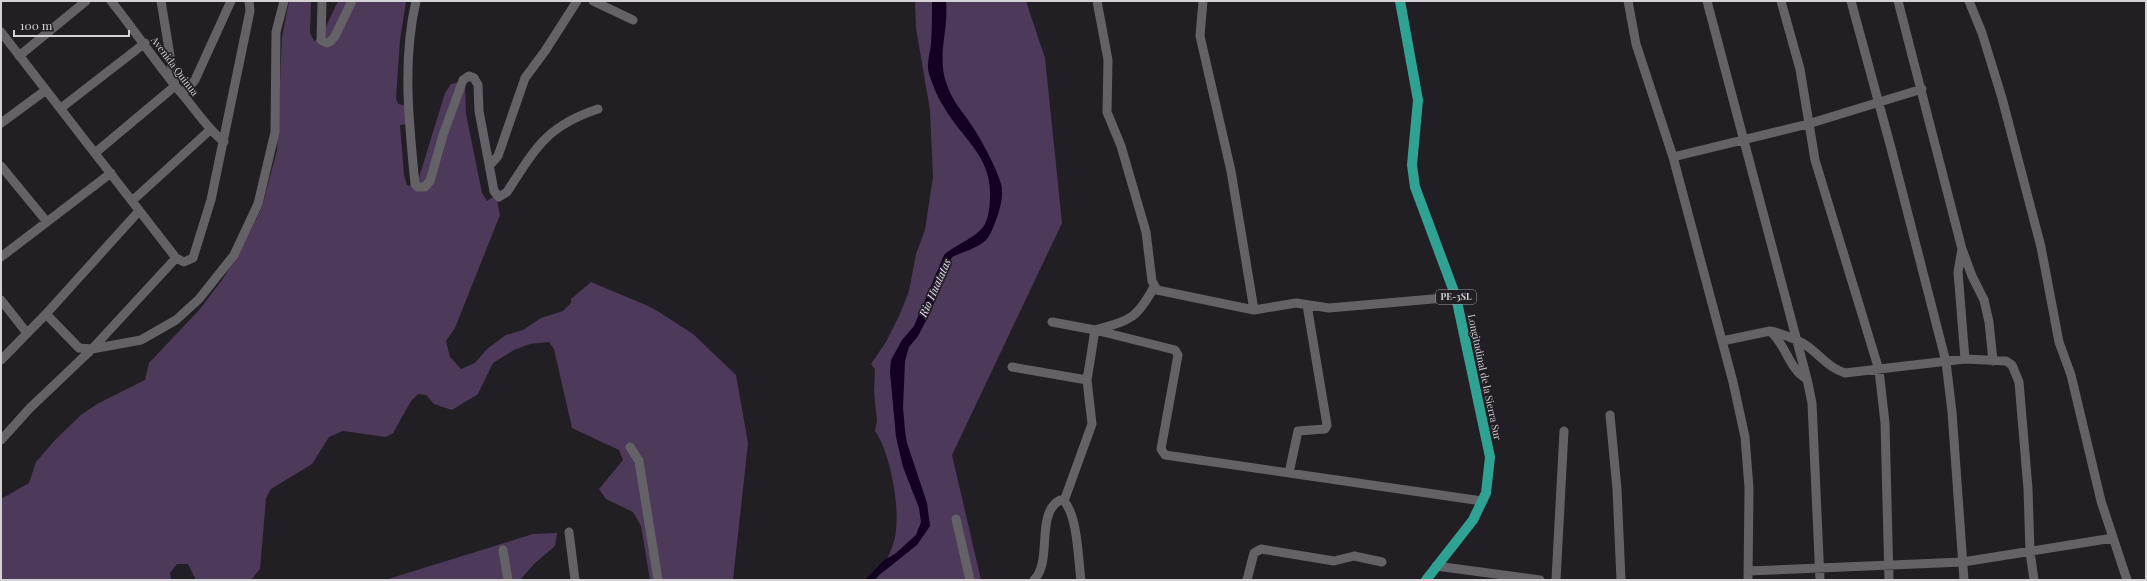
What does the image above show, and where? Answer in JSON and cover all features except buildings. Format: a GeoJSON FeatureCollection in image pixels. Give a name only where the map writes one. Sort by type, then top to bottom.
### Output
{"type":"FeatureCollection","features":[{"type":"Feature","properties":{"kind":"main road","name":"Longitudinal de la Sierra Sur"},"geometry":{"type":"LineString","coordinates":[[1400,1],[1418,100],[1412,165],[1415,187],[1456,297],[1490,457],[1486,493],[1473,520],[1426,580]]}},
{"type":"Feature","properties":{"kind":"street"},"geometry":{"type":"LineString","coordinates":[[19,56],[86,1]]}},
{"type":"Feature","properties":{"kind":"street","name":"Avenida Quinua"},"geometry":{"type":"LineString","coordinates":[[111,1],[210,130],[224,142]]}},
{"type":"Feature","properties":{"kind":"street"},"geometry":{"type":"LineString","coordinates":[[161,1],[178,90]]}},
{"type":"Feature","properties":{"kind":"street"},"geometry":{"type":"LineString","coordinates":[[95,153],[178,90],[195,80],[231,1]]}},
{"type":"Feature","properties":{"kind":"street"},"geometry":{"type":"LineString","coordinates":[[1,32],[46,90],[62,108],[176,258],[184,262],[194,258],[211,200],[250,11],[249,1]]}},
{"type":"Feature","properties":{"kind":"street"},"geometry":{"type":"LineString","coordinates":[[46,314],[80,348],[92,349],[141,340],[176,320],[199,300],[234,255],[258,204],[275,132],[276,32],[284,1]]}},
{"type":"Feature","properties":{"kind":"street"},"geometry":{"type":"LineString","coordinates":[[322,1],[321,40],[327,43],[331,42],[335,36],[352,1]]}},
{"type":"Feature","properties":{"kind":"street"},"geometry":{"type":"LineString","coordinates":[[416,1],[410,37],[407,93],[415,184],[420,188],[425,187],[430,181],[443,135],[463,80],[469,76],[474,78],[478,85],[479,111],[494,191],[497,196],[503,196],[534,150],[559,126],[598,109]]}},
{"type":"Feature","properties":{"kind":"street"},"geometry":{"type":"LineString","coordinates":[[490,164],[498,156],[525,78],[545,51],[577,1]]}},
{"type":"Feature","properties":{"kind":"street"},"geometry":{"type":"LineString","coordinates":[[593,1],[633,20]]}},
{"type":"Feature","properties":{"kind":"street"},"geometry":{"type":"LineString","coordinates":[[1097,1],[1108,60],[1107,112],[1121,146],[1146,232],[1152,281],[1157,290],[1237,308],[1254,310],[1296,303],[1329,308],[1456,297]]}},
{"type":"Feature","properties":{"kind":"street"},"geometry":{"type":"LineString","coordinates":[[1203,1],[1200,36],[1231,171],[1254,310]]}},
{"type":"Feature","properties":{"kind":"street"},"geometry":{"type":"LineString","coordinates":[[1628,1],[1636,44],[1673,157],[1722,341],[1745,437],[1749,488],[1748,576],[1819,568],[1963,562],[2113,538]]}},
{"type":"Feature","properties":{"kind":"street"},"geometry":{"type":"LineString","coordinates":[[1706,1],[1798,343],[1812,402],[1820,580]]}},
{"type":"Feature","properties":{"kind":"street"},"geometry":{"type":"LineString","coordinates":[[1781,1],[1800,69],[1815,160],[1879,370],[1885,424],[1889,580]]}},
{"type":"Feature","properties":{"kind":"street"},"geometry":{"type":"LineString","coordinates":[[1851,1],[1946,362],[1952,412],[1964,580]]}},
{"type":"Feature","properties":{"kind":"street"},"geometry":{"type":"LineString","coordinates":[[1898,1],[1922,89],[1962,249],[1972,276],[1984,300],[1989,322],[1993,361]]}},
{"type":"Feature","properties":{"kind":"street"},"geometry":{"type":"LineString","coordinates":[[1969,1],[1982,32],[2004,106],[2042,247],[2059,342],[2071,375],[2101,502],[2127,580]]}},
{"type":"Feature","properties":{"kind":"street"},"geometry":{"type":"LineString","coordinates":[[62,108],[145,44]]}},
{"type":"Feature","properties":{"kind":"street"},"geometry":{"type":"LineString","coordinates":[[1673,157],[1808,124],[1922,89]]}},
{"type":"Feature","properties":{"kind":"street"},"geometry":{"type":"LineString","coordinates":[[1,123],[46,90]]}},
{"type":"Feature","properties":{"kind":"street"},"geometry":{"type":"LineString","coordinates":[[132,201],[210,130]]}},
{"type":"Feature","properties":{"kind":"street"},"geometry":{"type":"LineString","coordinates":[[1,166],[47,222]]}},
{"type":"Feature","properties":{"kind":"street"},"geometry":{"type":"LineString","coordinates":[[1,257],[111,173]]}},
{"type":"Feature","properties":{"kind":"street"},"geometry":{"type":"LineString","coordinates":[[1,360],[46,314],[139,211]]}},
{"type":"Feature","properties":{"kind":"street"},"geometry":{"type":"LineString","coordinates":[[1962,249],[1958,272],[1965,359]]}},
{"type":"Feature","properties":{"kind":"street"},"geometry":{"type":"LineString","coordinates":[[1,440],[30,408],[92,349],[176,258]]}},
{"type":"Feature","properties":{"kind":"street"},"geometry":{"type":"LineString","coordinates":[[1095,330],[1127,321],[1140,312],[1154,287]]}},
{"type":"Feature","properties":{"kind":"street"},"geometry":{"type":"LineString","coordinates":[[1,300],[27,333]]}},
{"type":"Feature","properties":{"kind":"street"},"geometry":{"type":"LineString","coordinates":[[1289,473],[1298,431],[1325,430],[1328,425],[1307,305]]}},
{"type":"Feature","properties":{"kind":"street"},"geometry":{"type":"LineString","coordinates":[[1052,322],[1095,330],[1175,350],[1178,355],[1162,452],[1173,456],[1482,501]]}},
{"type":"Feature","properties":{"kind":"street"},"geometry":{"type":"LineString","coordinates":[[1064,501],[1092,424],[1087,380],[1095,330]]}},
{"type":"Feature","properties":{"kind":"street"},"geometry":{"type":"LineString","coordinates":[[1722,341],[1770,331],[1779,333],[1798,343],[1806,345],[1828,365],[1845,373],[1965,359],[2006,361],[2012,365],[2019,382],[2028,490],[2030,552],[2034,580]]}},
{"type":"Feature","properties":{"kind":"street"},"geometry":{"type":"LineString","coordinates":[[1770,331],[1783,345],[1800,375],[1807,379]]}},
{"type":"Feature","properties":{"kind":"street"},"geometry":{"type":"LineString","coordinates":[[1012,368],[1087,380]]}},
{"type":"Feature","properties":{"kind":"street"},"geometry":{"type":"LineString","coordinates":[[1610,415],[1617,488],[1621,580]]}},
{"type":"Feature","properties":{"kind":"street"},"geometry":{"type":"LineString","coordinates":[[1556,580],[1564,431]]}},
{"type":"Feature","properties":{"kind":"street"},"geometry":{"type":"LineString","coordinates":[[630,446],[639,461],[658,580]]}},
{"type":"Feature","properties":{"kind":"street"},"geometry":{"type":"LineString","coordinates":[[1034,580],[1042,568],[1046,529],[1052,509],[1056,503],[1064,501]]}},
{"type":"Feature","properties":{"kind":"street"},"geometry":{"type":"LineString","coordinates":[[1064,501],[1068,505],[1072,518],[1081,580]]}},
{"type":"Feature","properties":{"kind":"street"},"geometry":{"type":"LineString","coordinates":[[956,519],[970,580]]}},
{"type":"Feature","properties":{"kind":"street"},"geometry":{"type":"LineString","coordinates":[[569,532],[575,580]]}},
{"type":"Feature","properties":{"kind":"street"},"geometry":{"type":"LineString","coordinates":[[1247,580],[1254,552],[1261,549],[1334,562],[1354,556],[1382,562]]}},
{"type":"Feature","properties":{"kind":"street"},"geometry":{"type":"LineString","coordinates":[[503,550],[508,580]]}},
{"type":"Feature","properties":{"kind":"street"},"geometry":{"type":"LineString","coordinates":[[1436,566],[1540,580]]}},
{"type":"Feature","properties":{"kind":"shaded area"},"geometry":{"type":"Polygon","coordinates":[[[289,1],[311,1],[310,33],[314,41],[321,37],[338,1],[406,1],[400,40],[396,98],[398,104],[409,106],[407,124],[400,125],[404,175],[407,185],[416,187],[445,93],[451,84],[460,82],[465,85],[466,114],[482,193],[487,201],[496,195],[500,215],[455,328],[446,341],[450,357],[461,369],[475,363],[487,349],[506,335],[523,330],[541,318],[563,311],[571,303],[571,299],[591,282],[659,312],[693,334],[736,375],[748,443],[733,580],[650,580],[641,526],[633,512],[606,499],[599,489],[623,460],[619,450],[572,428],[554,349],[549,342],[530,344],[514,350],[493,363],[478,394],[452,410],[434,404],[426,395],[418,394],[411,401],[393,433],[386,437],[343,431],[329,437],[312,464],[271,489],[266,498],[260,569],[251,580],[196,580],[188,564],[177,564],[170,573],[171,580],[1,580],[1,499],[29,483],[36,462],[55,440],[81,415],[97,404],[145,380],[149,363],[200,309],[222,280],[242,248],[262,207],[277,150],[282,37],[289,1]]]}},
{"type":"Feature","properties":{"kind":"shaded area"},"geometry":{"type":"Polygon","coordinates":[[[915,1],[1026,1],[1045,58],[1062,223],[952,455],[981,580],[876,580],[894,541],[897,516],[894,484],[886,454],[875,431],[877,421],[874,392],[875,369],[871,364],[886,342],[900,314],[909,291],[916,254],[925,230],[933,177],[930,110],[916,28],[915,1]]]}},
{"type":"Feature","properties":{"kind":"shaded area"},"geometry":{"type":"Polygon","coordinates":[[[557,533],[555,546],[534,564],[520,580],[385,580],[533,534],[557,533]]]}},
{"type":"Feature","properties":{"kind":"water","name":"Rio Huatatas"},"geometry":{"type":"Polygon","coordinates":[[[932,1],[946,1],[943,64],[947,85],[952,97],[971,124],[993,164],[1001,184],[1002,197],[992,231],[987,239],[977,246],[952,257],[931,311],[918,336],[909,347],[905,361],[903,407],[905,431],[907,443],[927,503],[930,526],[917,545],[873,580],[865,580],[883,561],[896,553],[916,535],[921,522],[919,508],[903,467],[896,437],[890,372],[891,360],[902,340],[914,326],[944,255],[954,247],[972,237],[981,229],[985,224],[989,207],[989,183],[986,170],[981,159],[942,103],[935,91],[929,74],[928,63],[931,44],[932,1]]]}}]}
